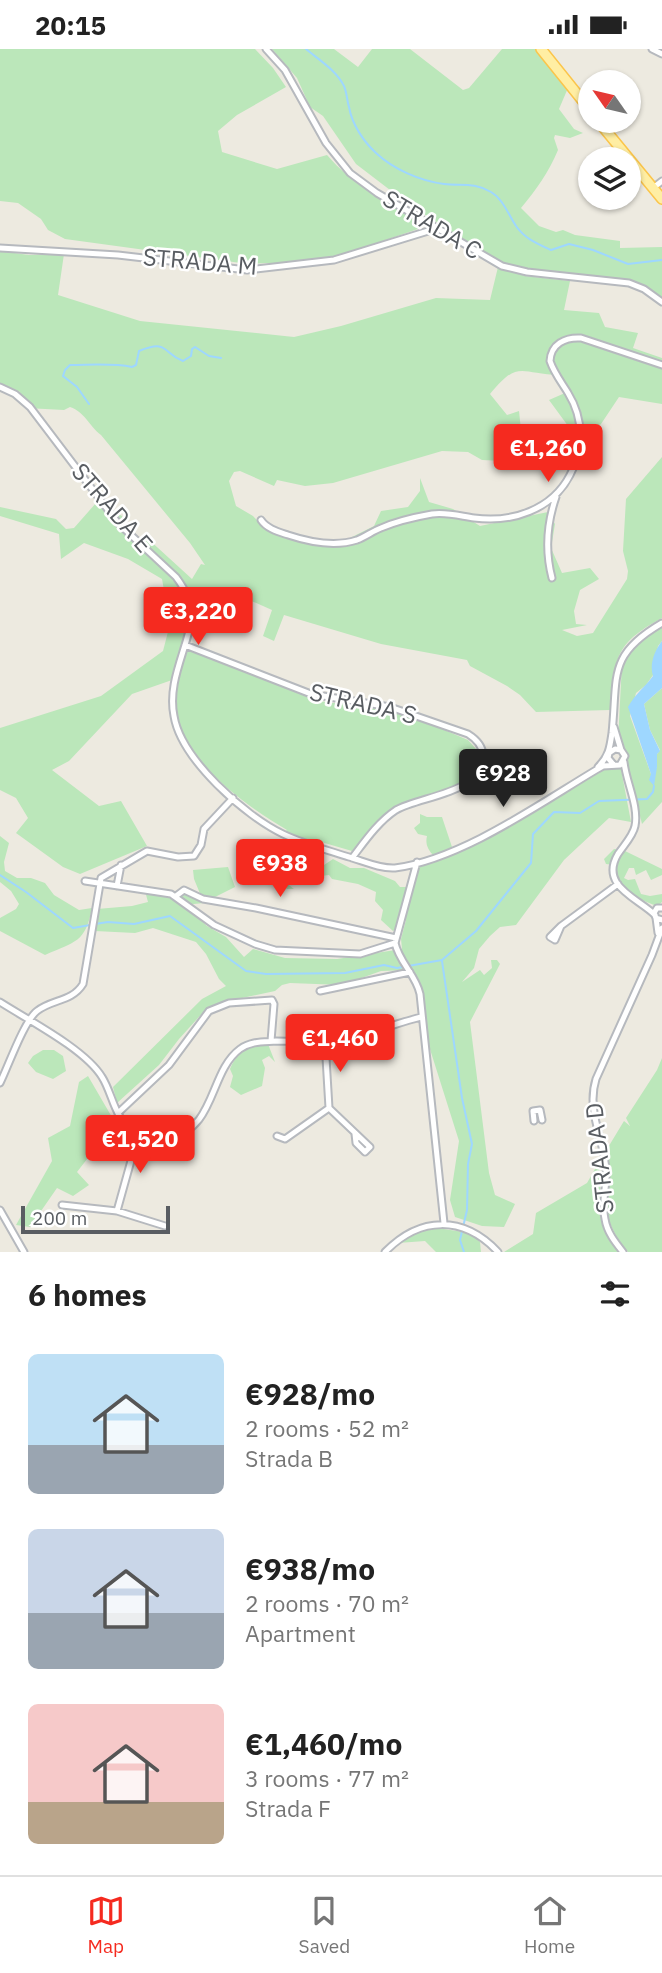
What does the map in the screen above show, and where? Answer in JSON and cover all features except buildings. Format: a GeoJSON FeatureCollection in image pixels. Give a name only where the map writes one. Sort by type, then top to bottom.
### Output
{"type":"FeatureCollection","features":[{"type":"Feature","properties":{"kind":"main road"},"geometry":{"type":"LineString","coordinates":[[541,49],[578,95]]}},
{"type":"Feature","properties":{"kind":"main road"},"geometry":{"type":"LineString","coordinates":[[608,133],[662,199]]}},
{"type":"Feature","properties":{"kind":"street","name":"STRADA C"},"geometry":{"type":"LineString","coordinates":[[266,49],[288,75],[326,142],[343,165],[365,185],[502,266],[527,272],[629,283],[662,302]]}},
{"type":"Feature","properties":{"kind":"street"},"geometry":{"type":"LineString","coordinates":[[652,49],[662,54]]}},
{"type":"Feature","properties":{"kind":"street"},"geometry":{"type":"LineString","coordinates":[[653,188],[662,181]]}},
{"type":"Feature","properties":{"kind":"street","name":"STRADA M"},"geometry":{"type":"LineString","coordinates":[[0,248],[118,255],[247,270],[334,260],[438,228]]}},
{"type":"Feature","properties":{"kind":"street"},"geometry":{"type":"LineString","coordinates":[[261,520],[270,528],[305,540],[344,542],[359,539],[402,520],[433,514],[485,519],[512,517],[542,506],[569,477],[575,464],[580,428],[575,405],[550,363],[554,347],[569,338],[585,338],[662,365]]}},
{"type":"Feature","properties":{"kind":"street","name":"STRADA E"},"geometry":{"type":"LineString","coordinates":[[0,387],[15,394],[30,407],[118,523],[179,582],[192,612],[173,691],[172,708],[178,733],[190,755],[256,818],[284,834],[390,868],[417,862],[474,842],[596,770]]}},
{"type":"Feature","properties":{"kind":"street"},"geometry":{"type":"LineString","coordinates":[[552,578],[548,530],[556,494]]}},
{"type":"Feature","properties":{"kind":"street"},"geometry":{"type":"LineString","coordinates":[[625,774],[608,758],[618,674],[623,655],[638,638],[662,622]]}},
{"type":"Feature","properties":{"kind":"street","name":"STRADA S"},"geometry":{"type":"LineString","coordinates":[[185,645],[310,694],[390,707],[468,734],[478,742],[483,759],[481,769],[474,779],[457,789],[396,811],[379,825],[352,858]]}},
{"type":"Feature","properties":{"kind":"street"},"geometry":{"type":"LineString","coordinates":[[613,721],[625,756],[625,774],[632,799],[635,826],[614,862],[614,871],[618,884],[632,899],[658,918]]}},
{"type":"Feature","properties":{"kind":"street"},"geometry":{"type":"LineString","coordinates":[[596,770],[609,753],[615,749],[621,750]]}},
{"type":"Feature","properties":{"kind":"street"},"geometry":{"type":"LineString","coordinates":[[596,770],[624,761]]}},
{"type":"Feature","properties":{"kind":"street"},"geometry":{"type":"LineString","coordinates":[[0,1083],[29,1021],[41,1008],[69,998],[81,988],[86,975],[98,883],[104,875],[150,851],[178,857],[194,856],[201,845],[204,829],[233,798]]}},
{"type":"Feature","properties":{"kind":"street"},"geometry":{"type":"LineString","coordinates":[[417,862],[396,941],[418,987],[444,1223]]}},
{"type":"Feature","properties":{"kind":"street"},"geometry":{"type":"LineString","coordinates":[[117,886],[121,865]]}},
{"type":"Feature","properties":{"kind":"street"},"geometry":{"type":"LineString","coordinates":[[85,881],[165,892],[176,896],[210,923],[271,949],[357,954],[371,952],[396,941]]}},
{"type":"Feature","properties":{"kind":"street"},"geometry":{"type":"LineString","coordinates":[[561,926],[618,884]]}},
{"type":"Feature","properties":{"kind":"street"},"geometry":{"type":"LineString","coordinates":[[176,896],[184,890],[206,900],[256,908],[396,941]]}},
{"type":"Feature","properties":{"kind":"street"},"geometry":{"type":"LineString","coordinates":[[643,905],[661,907]]}},
{"type":"Feature","properties":{"kind":"street"},"geometry":{"type":"LineString","coordinates":[[658,918],[655,911],[661,907]]}},
{"type":"Feature","properties":{"kind":"street","name":"STRADA D"},"geometry":{"type":"LineString","coordinates":[[656,946],[658,918]]}},
{"type":"Feature","properties":{"kind":"street","name":"STRADA D"},"geometry":{"type":"LineString","coordinates":[[623,1252],[610,1233],[604,1216],[606,1167],[593,1109],[593,1092],[662,928]]}},
{"type":"Feature","properties":{"kind":"street"},"geometry":{"type":"LineString","coordinates":[[320,991],[408,968]]}},
{"type":"Feature","properties":{"kind":"street"},"geometry":{"type":"LineString","coordinates":[[118,1113],[169,1065],[203,1018],[218,1006],[272,1000],[271,1041]]}},
{"type":"Feature","properties":{"kind":"street"},"geometry":{"type":"LineString","coordinates":[[0,1002],[95,1066],[118,1113],[127,1125],[153,1137],[180,1134],[190,1128],[203,1114],[233,1056],[247,1045],[271,1041],[325,1041],[422,1017]]}},
{"type":"Feature","properties":{"kind":"street"},"geometry":{"type":"LineString","coordinates":[[325,1041],[329,1108],[355,1133]]}},
{"type":"Feature","properties":{"kind":"street"},"geometry":{"type":"LineString","coordinates":[[277,1136],[285,1139],[329,1108]]}},
{"type":"Feature","properties":{"kind":"street"},"geometry":{"type":"LineString","coordinates":[[534,1121],[533,1111],[540,1111],[542,1120]]}},
{"type":"Feature","properties":{"kind":"street"},"geometry":{"type":"LineString","coordinates":[[117,1211],[139,1132]]}},
{"type":"Feature","properties":{"kind":"street"},"geometry":{"type":"LineString","coordinates":[[62,1205],[117,1211],[165,1226]]}},
{"type":"Feature","properties":{"kind":"street"},"geometry":{"type":"LineString","coordinates":[[0,1210],[24,1252]]}},
{"type":"Feature","properties":{"kind":"street"},"geometry":{"type":"LineString","coordinates":[[385,1252],[410,1233],[444,1223],[463,1228],[485,1240],[498,1252]]}},
{"type":"Feature","properties":{"kind":"green space"},"geometry":{"type":"Polygon","coordinates":[[[0,49],[255,49],[286,87],[237,115],[218,131],[222,152],[277,169],[327,155],[358,184],[418,222],[418,229],[306,267],[248,264],[65,239],[48,230],[41,219],[18,203],[0,201],[0,49]]]}},
{"type":"Feature","properties":{"kind":"green space"},"geometry":{"type":"Polygon","coordinates":[[[272,49],[334,49],[358,67],[372,49],[410,49],[463,90],[469,88],[502,49],[535,49],[568,88],[559,109],[578,133],[583,133],[570,138],[555,135],[558,150],[542,181],[521,208],[539,226],[556,232],[563,230],[575,235],[620,241],[620,248],[662,247],[662,300],[632,282],[509,266],[498,262],[407,203],[356,164],[323,116],[310,107],[297,78],[272,49]]]}},
{"type":"Feature","properties":{"kind":"green space"},"geometry":{"type":"Polygon","coordinates":[[[0,251],[29,255],[64,254],[58,295],[140,321],[294,337],[436,298],[490,300],[498,267],[525,276],[570,281],[564,310],[599,313],[605,327],[638,333],[633,348],[662,358],[662,404],[619,397],[601,424],[586,437],[571,430],[549,400],[565,393],[560,375],[514,372],[490,394],[507,415],[519,411],[521,430],[504,461],[482,460],[468,452],[442,451],[333,483],[305,486],[277,480],[274,486],[240,471],[234,472],[229,481],[236,506],[253,516],[266,530],[334,546],[374,526],[381,511],[408,507],[420,491],[420,478],[429,502],[453,509],[480,526],[548,512],[555,524],[551,548],[562,573],[590,568],[599,579],[580,590],[574,611],[576,624],[587,625],[562,630],[577,636],[593,633],[627,579],[628,571],[623,551],[626,499],[662,457],[662,618],[625,646],[616,666],[610,710],[536,712],[520,695],[470,666],[467,660],[381,644],[284,615],[274,641],[263,636],[272,610],[231,592],[205,590],[204,614],[189,621],[172,680],[132,694],[69,761],[52,770],[99,806],[121,801],[147,846],[80,874],[63,867],[16,833],[28,818],[16,798],[0,790],[0,728],[101,696],[163,651],[170,624],[162,579],[128,559],[84,543],[61,559],[59,534],[0,516],[0,507],[56,519],[66,529],[74,528],[96,503],[122,516],[129,538],[146,537],[192,579],[201,564],[205,565],[190,543],[79,412],[70,407],[64,410],[26,408],[18,400],[20,392],[0,383],[0,251]]]}},
{"type":"Feature","properties":{"kind":"green space"},"geometry":{"type":"Polygon","coordinates":[[[662,626],[662,641],[658,646],[653,675],[636,693],[630,716],[651,774],[657,767],[657,754],[660,750],[650,730],[644,704],[662,688],[662,802],[642,824],[626,754],[618,741],[622,663],[634,647],[662,626]]]}},
{"type":"Feature","properties":{"kind":"green space"},"geometry":{"type":"Polygon","coordinates":[[[188,650],[319,701],[385,710],[430,724],[468,740],[476,749],[479,760],[464,780],[455,786],[391,810],[352,851],[311,839],[314,851],[308,861],[318,869],[333,859],[350,868],[364,868],[395,881],[400,887],[407,887],[405,919],[420,864],[470,846],[494,834],[609,767],[621,769],[631,822],[609,818],[564,860],[516,925],[500,927],[479,949],[474,968],[462,982],[480,970],[484,975],[492,968],[491,960],[497,960],[500,964],[470,1022],[489,1173],[495,1195],[515,1204],[504,1227],[482,1226],[455,1217],[450,1200],[459,1141],[429,1046],[420,985],[412,970],[381,971],[342,985],[290,983],[275,991],[207,1008],[159,1065],[117,1103],[113,1087],[202,999],[226,986],[196,942],[153,928],[135,933],[95,931],[97,909],[148,902],[145,891],[172,896],[179,890],[187,890],[193,898],[204,898],[204,903],[184,905],[207,926],[226,937],[244,957],[253,949],[285,958],[337,959],[402,949],[401,939],[406,920],[393,931],[381,920],[383,910],[375,901],[376,892],[358,884],[332,879],[329,875],[313,877],[291,874],[295,860],[283,853],[284,832],[287,830],[235,795],[218,780],[190,746],[176,709],[179,679],[188,650]]]}},
{"type":"Feature","properties":{"kind":"green space"},"geometry":{"type":"Polygon","coordinates":[[[420,814],[442,817],[452,847],[434,856],[426,842],[427,836],[418,834],[414,828],[420,823],[420,814]]]}},
{"type":"Feature","properties":{"kind":"green space"},"geometry":{"type":"Polygon","coordinates":[[[0,836],[9,843],[4,862],[5,871],[17,878],[31,878],[45,883],[54,895],[79,910],[92,908],[86,928],[78,939],[45,955],[0,931],[0,918],[16,909],[19,904],[11,891],[0,882],[0,836]]]}},
{"type":"Feature","properties":{"kind":"green space"},"geometry":{"type":"Polygon","coordinates":[[[270,842],[269,847],[275,850],[267,855],[265,867],[294,889],[287,889],[249,866],[253,857],[270,842]]]}},
{"type":"Feature","properties":{"kind":"green space"},"geometry":{"type":"Polygon","coordinates":[[[614,849],[625,851],[662,869],[662,875],[651,880],[646,870],[636,875],[634,868],[629,868],[624,878],[635,879],[641,894],[662,894],[662,902],[657,906],[628,892],[613,865],[606,864],[604,859],[614,849]]]}},
{"type":"Feature","properties":{"kind":"green space"},"geometry":{"type":"Polygon","coordinates":[[[228,867],[235,887],[213,898],[201,896],[193,870],[228,867]]]}},
{"type":"Feature","properties":{"kind":"green space"},"geometry":{"type":"Polygon","coordinates":[[[268,1044],[275,1062],[269,1056],[262,1060],[265,1068],[262,1086],[241,1095],[230,1087],[233,1076],[230,1069],[233,1063],[245,1050],[268,1044]]]}},
{"type":"Feature","properties":{"kind":"green space"},"geometry":{"type":"Polygon","coordinates":[[[43,1050],[54,1050],[63,1056],[66,1071],[53,1079],[36,1072],[28,1063],[43,1050]]]}},
{"type":"Feature","properties":{"kind":"green space"},"geometry":{"type":"Polygon","coordinates":[[[662,1058],[662,1252],[628,1252],[617,1238],[607,1217],[609,1170],[604,1154],[624,1121],[630,1126],[626,1118],[662,1058]]]}},
{"type":"Feature","properties":{"kind":"green space"},"geometry":{"type":"Polygon","coordinates":[[[88,1076],[127,1143],[124,1155],[91,1154],[77,1172],[89,1185],[73,1196],[57,1188],[30,1227],[16,1225],[52,1161],[48,1138],[70,1126],[79,1082],[88,1076]]]}},
{"type":"Feature","properties":{"kind":"green space"},"geometry":{"type":"Polygon","coordinates":[[[599,1162],[602,1225],[619,1252],[504,1252],[533,1234],[536,1213],[587,1183],[599,1162]]]}},
{"type":"Feature","properties":{"kind":"green space"},"geometry":{"type":"Polygon","coordinates":[[[437,1228],[470,1233],[480,1242],[481,1252],[436,1252],[425,1241],[398,1243],[416,1232],[437,1228]]]}},
{"type":"Feature","properties":{"kind":"water"},"geometry":{"type":"Polygon","coordinates":[[[662,641],[662,688],[644,704],[650,730],[660,751],[657,754],[654,786],[649,780],[651,774],[628,707],[653,676],[653,657],[662,641]]]}},
{"type":"Feature","properties":{"kind":"waterway"},"geometry":{"type":"LineString","coordinates":[[306,49],[341,80],[359,132],[371,148],[390,164],[426,180],[473,186],[491,192],[523,234],[551,250],[569,244],[628,264],[662,260]]}},
{"type":"Feature","properties":{"kind":"waterway"},"geometry":{"type":"LineString","coordinates":[[89,404],[77,387],[63,376],[70,365],[132,367],[136,365],[139,351],[156,346],[183,361],[191,356],[195,347],[209,356],[221,358]]}},
{"type":"Feature","properties":{"kind":"waterway"},"geometry":{"type":"LineString","coordinates":[[95,924],[134,924],[170,916],[246,971],[266,974],[345,973],[384,965],[397,968],[442,960],[476,931],[531,863],[533,834],[554,812],[580,813],[599,801],[647,799],[654,786]]}},
{"type":"Feature","properties":{"kind":"waterway"},"geometry":{"type":"LineString","coordinates":[[0,875],[73,928],[90,925]]}},
{"type":"Feature","properties":{"kind":"waterway"},"geometry":{"type":"LineString","coordinates":[[442,961],[462,1098],[472,1144],[468,1164],[467,1210],[460,1240],[464,1252]]}}]}
